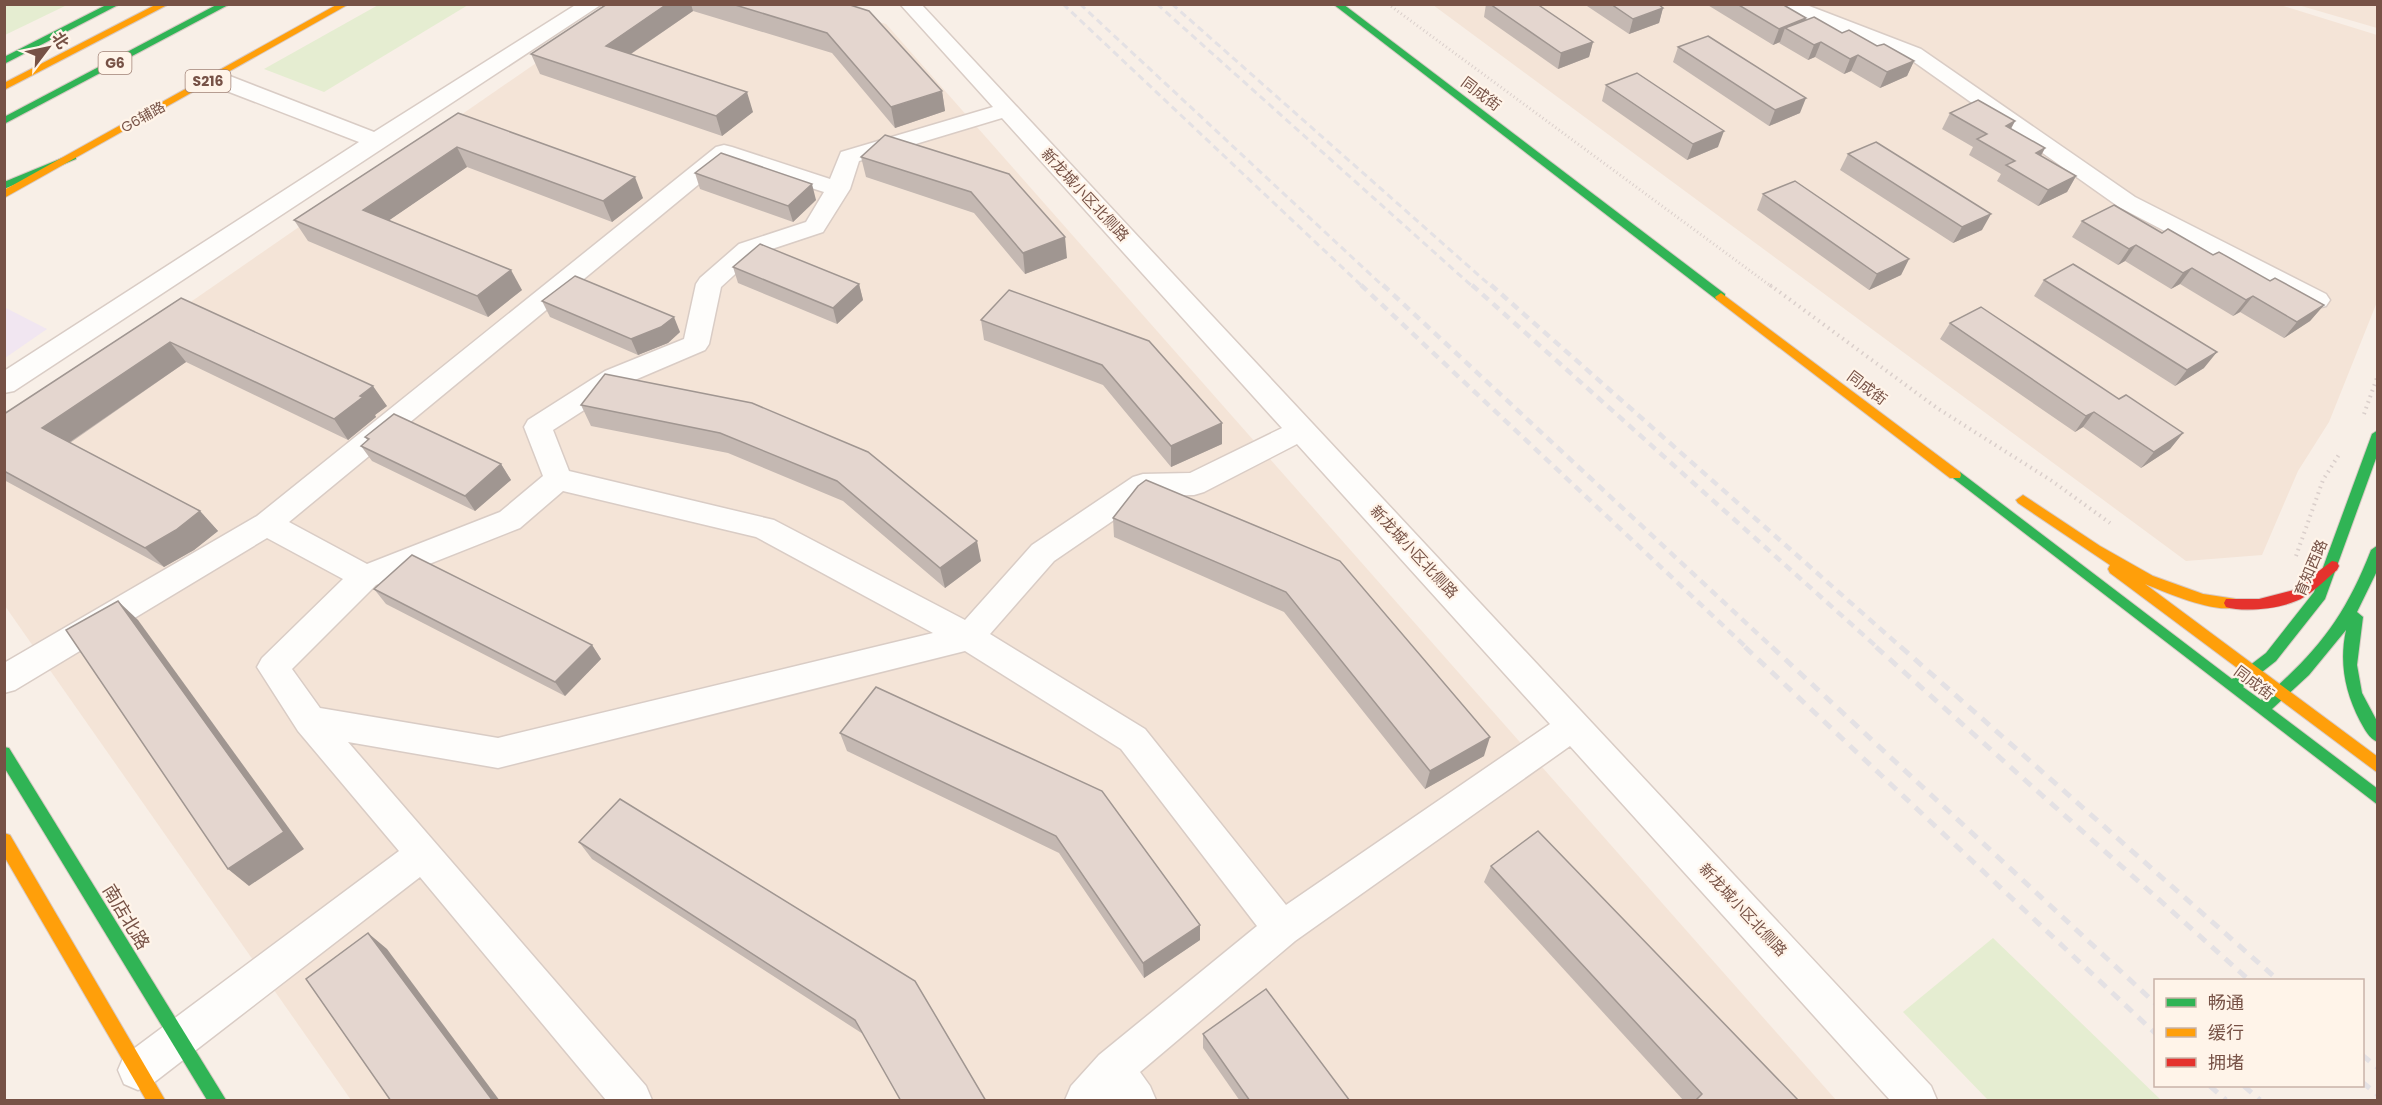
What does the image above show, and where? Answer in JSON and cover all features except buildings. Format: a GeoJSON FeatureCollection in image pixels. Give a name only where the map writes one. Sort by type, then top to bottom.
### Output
{"type":"FeatureCollection","features":[{"type":"Feature","properties":{"kind":"main road"},"geometry":{"type":"LineString","coordinates":[[4,61],[116,4]]}},
{"type":"Feature","properties":{"kind":"main road","name":"G6"},"geometry":{"type":"LineString","coordinates":[[4,87],[165,4]]}},
{"type":"Feature","properties":{"kind":"main road","name":"G6"},"geometry":{"type":"LineString","coordinates":[[4,121],[226,4]]}},
{"type":"Feature","properties":{"kind":"main road","name":"G6辅路"},"geometry":{"type":"LineString","coordinates":[[4,195],[345,4]]}},
{"type":"Feature","properties":{"kind":"main road","name":"同成街"},"geometry":{"type":"LineString","coordinates":[[1337,4],[2378,798]]}},
{"type":"Feature","properties":{"kind":"main road"},"geometry":{"type":"LineString","coordinates":[[4,186],[72,157]]}},
{"type":"Feature","properties":{"kind":"main road","name":"育知西路"},"geometry":{"type":"LineString","coordinates":[[2232,687],[2271,657],[2307,616],[2320,595],[2378,434]]}},
{"type":"Feature","properties":{"kind":"main road","name":"同成街"},"geometry":{"type":"LineString","coordinates":[[2332,566],[2311,587],[2279,602],[2241,604],[2202,599],[2158,583],[2109,558],[2018,496],[2378,766]]}},
{"type":"Feature","properties":{"kind":"main road"},"geometry":{"type":"LineString","coordinates":[[2378,550],[2350,639],[2348,660],[2352,688],[2358,704],[2378,736]]}},
{"type":"Feature","properties":{"kind":"main road"},"geometry":{"type":"LineString","coordinates":[[2261,710],[2307,672],[2325,652],[2350,617],[2367,581]]}},
{"type":"Feature","properties":{"kind":"main road","name":"南店北路"},"geometry":{"type":"LineString","coordinates":[[4,753],[217,1101]]}},
{"type":"Feature","properties":{"kind":"main road"},"geometry":{"type":"LineString","coordinates":[[4,840],[147,1085]]}},
{"type":"Feature","properties":{"kind":"street"},"geometry":{"type":"LineString","coordinates":[[4,384],[376,141],[592,4]]}},
{"type":"Feature","properties":{"kind":"street","name":"新龙城小区北侧路"},"geometry":{"type":"LineString","coordinates":[[910,4],[1917,1101]]}},
{"type":"Feature","properties":{"kind":"street"},"geometry":{"type":"LineString","coordinates":[[1784,4],[1914,53],[2127,202],[2317,300]]}},
{"type":"Feature","properties":{"kind":"street"},"geometry":{"type":"LineString","coordinates":[[213,78],[376,141]]}},
{"type":"Feature","properties":{"kind":"street"},"geometry":{"type":"LineString","coordinates":[[558,478],[538,426],[614,378],[696,344],[709,284],[748,249],[815,227],[838,189],[849,157],[1007,110]]}},
{"type":"Feature","properties":{"kind":"street"},"geometry":{"type":"LineString","coordinates":[[4,680],[267,524],[724,152],[838,189]]}},
{"type":"Feature","properties":{"kind":"street"},"geometry":{"type":"LineString","coordinates":[[310,721],[498,753],[969,637],[1043,553],[1143,485],[1194,484],[1302,430]]}},
{"type":"Feature","properties":{"kind":"street"},"geometry":{"type":"LineString","coordinates":[[558,478],[510,520],[365,577],[273,667],[310,721],[632,1101]]}},
{"type":"Feature","properties":{"kind":"street"},"geometry":{"type":"LineString","coordinates":[[558,478],[764,528],[969,637],[1133,739],[1282,929]]}},
{"type":"Feature","properties":{"kind":"street"},"geometry":{"type":"LineString","coordinates":[[267,524],[365,577]]}},
{"type":"Feature","properties":{"kind":"street"},"geometry":{"type":"LineString","coordinates":[[1085,1101],[1113,1069],[1282,929],[1573,726]]}},
{"type":"Feature","properties":{"kind":"street"},"geometry":{"type":"LineString","coordinates":[[147,1085],[179,1038],[423,854]]}},
{"type":"Feature","properties":{"kind":"street"},"geometry":{"type":"LineString","coordinates":[[1113,1069],[1136,1101]]}},
{"type":"Feature","properties":{"kind":"path"},"geometry":{"type":"LineString","coordinates":[[1388,4],[1937,408],[2052,481],[2116,528]]}},
{"type":"Feature","properties":{"kind":"path"},"geometry":{"type":"LineString","coordinates":[[2362,418],[2378,375]]}},
{"type":"Feature","properties":{"kind":"path"},"geometry":{"type":"LineString","coordinates":[[2293,564],[2323,480],[2345,446]]}},
{"type":"Feature","properties":{"kind":"shaded area"},"geometry":{"type":"Polygon","coordinates":[[[2277,4],[2377,35],[2377,302],[2329,422],[2298,471],[2262,555],[2186,561],[1433,5],[2277,4]]]}},
{"type":"Feature","properties":{"kind":"shaded area"},"geometry":{"type":"Polygon","coordinates":[[[620,5],[820,5],[886,24],[1836,1100],[351,1100],[5,606],[4,431],[620,5]]]}},
{"type":"Feature","properties":{"kind":"shaded area"},"geometry":{"type":"Polygon","coordinates":[[[2298,5],[2377,5],[2377,28],[2298,5]]]}},
{"type":"Feature","properties":{"kind":"shaded area"},"geometry":{"type":"Polygon","coordinates":[[[4,307],[47,329],[5,358],[4,358],[4,307]]]}},
{"type":"Feature","properties":{"kind":"green space"},"geometry":{"type":"Polygon","coordinates":[[[5,4],[67,4],[67,5],[5,35],[5,4]]]}},
{"type":"Feature","properties":{"kind":"green space"},"geometry":{"type":"Polygon","coordinates":[[[380,4],[468,5],[324,92],[264,69],[380,4]]]}},
{"type":"Feature","properties":{"kind":"green space"},"geometry":{"type":"Polygon","coordinates":[[[1993,938],[2161,1100],[1988,1100],[1903,1012],[1993,938]]]}},
{"type":"Feature","properties":{"kind":"railway"},"geometry":{"type":"LineString","coordinates":[[1063,4],[1363,287]]}},
{"type":"Feature","properties":{"kind":"railway"},"geometry":{"type":"LineString","coordinates":[[1080,4],[1384,287]]}},
{"type":"Feature","properties":{"kind":"railway"},"geometry":{"type":"LineString","coordinates":[[1157,4],[1473,287]]}},
{"type":"Feature","properties":{"kind":"railway"},"geometry":{"type":"LineString","coordinates":[[1172,4],[1492,287]]}},
{"type":"Feature","properties":{"kind":"railway"},"geometry":{"type":"LineString","coordinates":[[1361,285],[1747,648]]}},
{"type":"Feature","properties":{"kind":"railway"},"geometry":{"type":"LineString","coordinates":[[1383,285],[1773,648]]}},
{"type":"Feature","properties":{"kind":"railway"},"geometry":{"type":"LineString","coordinates":[[1472,285],[1878,648]]}},
{"type":"Feature","properties":{"kind":"railway"},"geometry":{"type":"LineString","coordinates":[[1491,285],[1902,648]]}},
{"type":"Feature","properties":{"kind":"railway"},"geometry":{"type":"LineString","coordinates":[[1745,647],[2154,1032]]}},
{"type":"Feature","properties":{"kind":"railway"},"geometry":{"type":"LineString","coordinates":[[1772,647],[2154,1002]]}},
{"type":"Feature","properties":{"kind":"railway"},"geometry":{"type":"LineString","coordinates":[[1876,647],[2248,979]]}},
{"type":"Feature","properties":{"kind":"railway"},"geometry":{"type":"LineString","coordinates":[[1901,647],[2277,979]]}},
{"type":"Feature","properties":{"kind":"railway"},"geometry":{"type":"LineString","coordinates":[[2364,1057],[2378,1068]]}},
{"type":"Feature","properties":{"kind":"railway"},"geometry":{"type":"LineString","coordinates":[[2364,1084],[2378,1095]]}},
{"type":"Feature","properties":{"kind":"railway"},"geometry":{"type":"LineString","coordinates":[[2211,1087],[2226,1100]]}},
{"type":"Feature","properties":{"kind":"railway"},"geometry":{"type":"LineString","coordinates":[[2245,1087],[2260,1100]]}},
{"type":"Feature","properties":{"kind":"traffic: fast"},"geometry":{"type":"LineString","coordinates":[[4,61],[116,4]]}},
{"type":"Feature","properties":{"kind":"traffic: fast"},"geometry":{"type":"LineString","coordinates":[[4,121],[226,4]]}},
{"type":"Feature","properties":{"kind":"traffic: fast"},"geometry":{"type":"LineString","coordinates":[[1337,4],[1721,297]]}},
{"type":"Feature","properties":{"kind":"traffic: fast"},"geometry":{"type":"LineString","coordinates":[[4,186],[72,157]]}},
{"type":"Feature","properties":{"kind":"traffic: fast"},"geometry":{"type":"LineString","coordinates":[[2236,684],[2271,657],[2320,595],[2378,434]]}},
{"type":"Feature","properties":{"kind":"traffic: fast"},"geometry":{"type":"LineString","coordinates":[[1955,475],[2378,798]]}},
{"type":"Feature","properties":{"kind":"traffic: fast"},"geometry":{"type":"LineString","coordinates":[[2265,706],[2304,671],[2334,637],[2358,598],[2378,550]]}},
{"type":"Feature","properties":{"kind":"traffic: fast"},"geometry":{"type":"LineString","coordinates":[[2356,617],[2350,650],[2352,679],[2361,707],[2378,736]]}},
{"type":"Feature","properties":{"kind":"traffic: fast"},"geometry":{"type":"LineString","coordinates":[[4,753],[217,1100]]}},
{"type":"Feature","properties":{"kind":"traffic: slow"},"geometry":{"type":"LineString","coordinates":[[4,87],[165,4]]}},
{"type":"Feature","properties":{"kind":"traffic: slow"},"geometry":{"type":"LineString","coordinates":[[4,195],[345,4]]}},
{"type":"Feature","properties":{"kind":"traffic: slow"},"geometry":{"type":"LineString","coordinates":[[1721,297],[1955,475]]}},
{"type":"Feature","properties":{"kind":"traffic: slow"},"geometry":{"type":"LineString","coordinates":[[2023,500],[2095,550],[2148,579],[2203,599],[2231,603]]}},
{"type":"Feature","properties":{"kind":"traffic: slow"},"geometry":{"type":"LineString","coordinates":[[2115,569],[2378,766]]}},
{"type":"Feature","properties":{"kind":"traffic: slow"},"geometry":{"type":"LineString","coordinates":[[4,840],[156,1100]]}},
{"type":"Feature","properties":{"kind":"traffic: jam"},"geometry":{"type":"LineString","coordinates":[[2231,603],[2259,605],[2298,594],[2332,566]]}}]}
